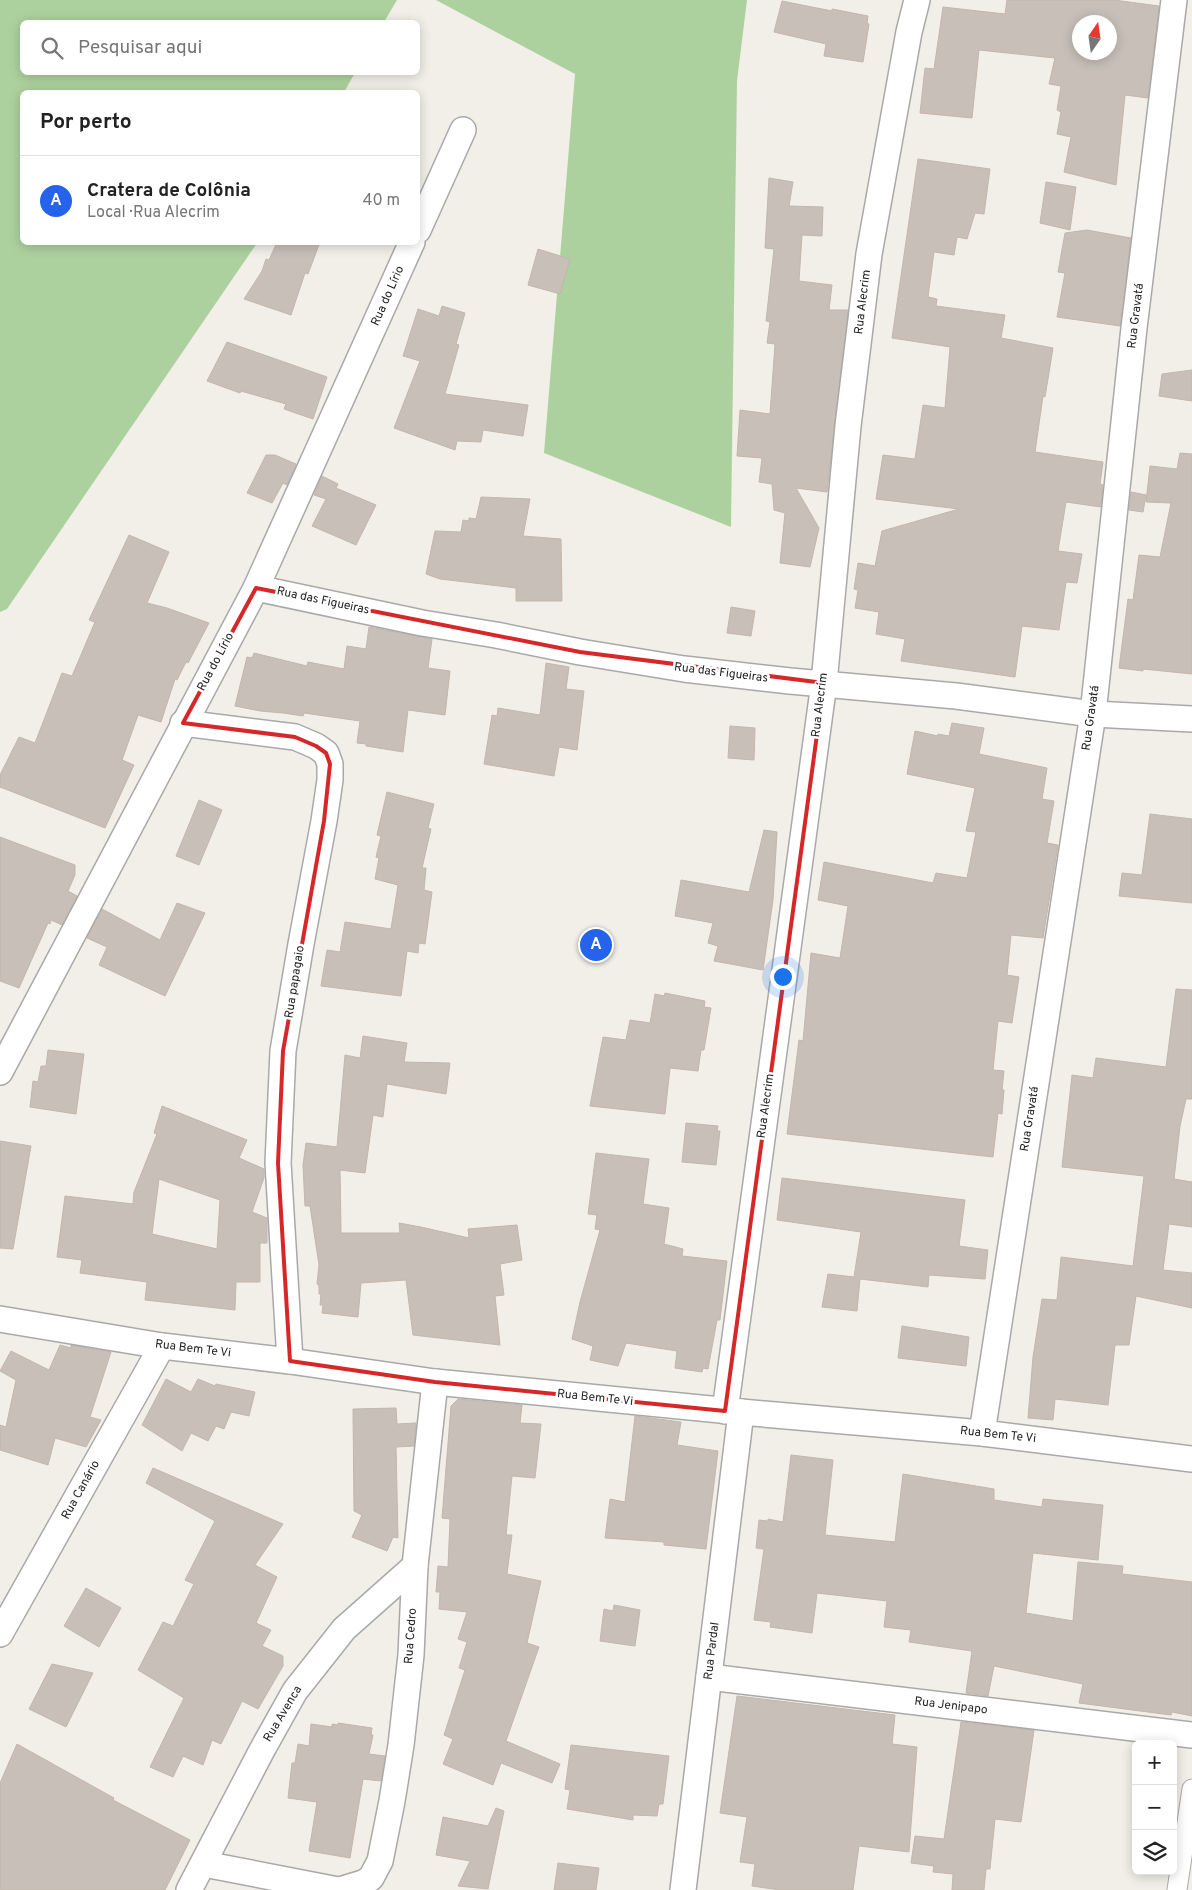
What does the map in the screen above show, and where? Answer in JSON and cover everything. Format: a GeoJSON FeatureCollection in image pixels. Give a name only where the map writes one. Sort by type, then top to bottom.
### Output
{"type":"FeatureCollection","features":[{"type":"Feature","properties":{"kind":"street","name":"Rua Alecrim"},"geometry":{"type":"LineString","coordinates":[[733,1411],[824,683],[848,426],[869,254],[909,32],[917,0]]}},
{"type":"Feature","properties":{"kind":"street","name":"Rua Gravatá"},"geometry":{"type":"LineString","coordinates":[[982,1433],[1093,714],[1134,328],[1174,0]]}},
{"type":"Feature","properties":{"kind":"street"},"geometry":{"type":"LineString","coordinates":[[420,226],[463,130]]}},
{"type":"Feature","properties":{"kind":"street","name":"Rua do Lírio"},"geometry":{"type":"LineString","coordinates":[[0,1072],[256,588],[411,245]]}},
{"type":"Feature","properties":{"kind":"street","name":"Rua das Figueiras"},"geometry":{"type":"LineString","coordinates":[[256,588],[422,623],[684,669],[956,696],[1093,714],[1192,719]]}},
{"type":"Feature","properties":{"kind":"street","name":"Rua papagaio"},"geometry":{"type":"LineString","coordinates":[[183,723],[294,737],[316,746],[326,753],[330,764],[330,780],[324,821],[301,944],[284,1051],[278,1163],[290,1361]]}},
{"type":"Feature","properties":{"kind":"street","name":"Rua Bem Te Vi"},"geometry":{"type":"LineString","coordinates":[[0,1319],[162,1346],[290,1361],[435,1382],[982,1433],[1192,1458]]}},
{"type":"Feature","properties":{"kind":"street","name":"Rua Canário"},"geometry":{"type":"LineString","coordinates":[[0,1634],[162,1346]]}},
{"type":"Feature","properties":{"kind":"street","name":"Rua Cedro"},"geometry":{"type":"LineString","coordinates":[[347,1888],[371,1878],[380,1861],[395,1782],[411,1655],[416,1566],[435,1382]]}},
{"type":"Feature","properties":{"kind":"street","name":"Rua Pardal"},"geometry":{"type":"LineString","coordinates":[[683,1890],[709,1677],[733,1411]]}},
{"type":"Feature","properties":{"kind":"street","name":"Rua Avenca"},"geometry":{"type":"LineString","coordinates":[[189,1890],[262,1750],[296,1691],[344,1629],[416,1566]]}},
{"type":"Feature","properties":{"kind":"street","name":"Rua Jenipapo"},"geometry":{"type":"LineString","coordinates":[[709,1677],[1192,1734]]}},
{"type":"Feature","properties":{"kind":"street"},"geometry":{"type":"LineString","coordinates":[[1177,1890],[1192,1789]]}},
{"type":"Feature","properties":{"kind":"street"},"geometry":{"type":"LineString","coordinates":[[204,1864],[347,1888]]}},
{"type":"Feature","properties":{"kind":"highlighted area"},"geometry":{"type":"Polygon","coordinates":[[[256,588],[580,652],[824,683],[725,1411],[435,1382],[290,1361],[278,1163],[283,1051],[324,821],[330,764],[326,753],[316,746],[295,737],[183,723],[256,588]]]}},
{"type":"Feature","properties":{"kind":"green space"},"geometry":{"type":"Polygon","coordinates":[[[0,0],[397,0],[385,20],[20,20],[20,75],[354,75],[345,90],[20,90],[20,245],[256,245],[7,609],[0,612],[0,0]]]}},
{"type":"Feature","properties":{"kind":"green space"},"geometry":{"type":"Polygon","coordinates":[[[436,0],[747,0],[737,81],[731,527],[544,453],[575,74],[436,0]]]}},
{"type":"Feature","properties":{"kind":"building"},"geometry":{"type":"Polygon","coordinates":[[[1007,0],[1114,0],[1159,6],[1148,98],[1125,95],[1116,185],[1064,172],[1071,137],[1057,134],[1061,112],[1057,110],[1061,86],[1049,84],[1055,58],[979,50],[972,118],[920,113],[925,68],[934,69],[943,7],[1005,14],[1007,0]]]}},
{"type":"Feature","properties":{"kind":"building"},"geometry":{"type":"Polygon","coordinates":[[[782,1],[868,16],[867,23],[869,24],[863,62],[824,56],[826,44],[774,32],[782,1]]]}},
{"type":"Feature","properties":{"kind":"building"},"geometry":{"type":"Polygon","coordinates":[[[918,159],[990,169],[984,214],[975,213],[967,239],[957,237],[954,255],[934,252],[928,297],[937,299],[936,306],[1005,315],[1001,338],[1053,348],[1045,397],[1043,396],[1035,452],[1103,462],[1100,484],[1103,485],[1101,507],[1066,502],[1058,551],[1082,554],[1077,583],[1066,582],[1059,630],[1022,626],[1015,677],[901,661],[905,639],[876,634],[879,612],[855,608],[858,590],[854,589],[858,563],[875,566],[882,531],[959,509],[876,499],[883,455],[915,459],[923,405],[945,408],[950,347],[892,338],[918,159]]]}},
{"type":"Feature","properties":{"kind":"building"},"geometry":{"type":"Polygon","coordinates":[[[769,178],[793,182],[789,206],[823,207],[822,236],[802,235],[799,281],[832,285],[829,310],[848,310],[827,492],[796,488],[819,528],[810,567],[780,563],[785,513],[774,510],[772,484],[759,482],[762,458],[737,456],[740,410],[770,414],[775,344],[767,343],[770,322],[766,321],[774,249],[765,248],[769,178]]]}},
{"type":"Feature","properties":{"kind":"building"},"geometry":{"type":"Polygon","coordinates":[[[1046,182],[1076,187],[1070,230],[1040,223],[1046,182]]]}},
{"type":"Feature","properties":{"kind":"building"},"geometry":{"type":"Polygon","coordinates":[[[1087,230],[1131,238],[1120,326],[1057,317],[1065,273],[1058,272],[1065,233],[1087,230]]]}},
{"type":"Feature","properties":{"kind":"building"},"geometry":{"type":"Polygon","coordinates":[[[276,245],[319,245],[308,274],[305,273],[291,315],[244,299],[262,271],[266,259],[269,260],[276,245]]]}},
{"type":"Feature","properties":{"kind":"building"},"geometry":{"type":"Polygon","coordinates":[[[538,249],[570,259],[560,294],[528,285],[538,249]]]}},
{"type":"Feature","properties":{"kind":"building"},"geometry":{"type":"Polygon","coordinates":[[[442,306],[465,313],[456,344],[459,345],[445,394],[528,405],[523,436],[483,430],[481,442],[457,441],[455,450],[394,428],[420,361],[403,356],[418,309],[439,316],[442,306]]]}},
{"type":"Feature","properties":{"kind":"building"},"geometry":{"type":"Polygon","coordinates":[[[227,342],[327,377],[313,419],[284,409],[286,404],[241,391],[240,393],[207,381],[227,342]]]}},
{"type":"Feature","properties":{"kind":"building"},"geometry":{"type":"Polygon","coordinates":[[[1192,370],[1192,401],[1159,396],[1162,374],[1192,370]]]}},
{"type":"Feature","properties":{"kind":"building"},"geometry":{"type":"Polygon","coordinates":[[[1180,453],[1192,454],[1192,674],[1119,668],[1128,599],[1133,600],[1139,555],[1160,557],[1171,503],[1146,502],[1150,466],[1177,469],[1180,453]]]}},
{"type":"Feature","properties":{"kind":"building"},"geometry":{"type":"Polygon","coordinates":[[[266,455],[275,455],[296,464],[287,485],[283,483],[272,503],[247,493],[266,455]]]}},
{"type":"Feature","properties":{"kind":"building"},"geometry":{"type":"Polygon","coordinates":[[[322,476],[338,484],[336,488],[376,505],[356,545],[312,526],[326,499],[314,495],[322,476]]]}},
{"type":"Feature","properties":{"kind":"building"},"geometry":{"type":"Polygon","coordinates":[[[1131,492],[1146,495],[1143,512],[1129,510],[1131,492]]]}},
{"type":"Feature","properties":{"kind":"building"},"geometry":{"type":"Polygon","coordinates":[[[481,497],[530,499],[523,536],[561,539],[562,601],[516,601],[516,588],[440,579],[426,574],[435,531],[461,532],[463,520],[469,521],[469,518],[476,519],[481,497]]]}},
{"type":"Feature","properties":{"kind":"building"},"geometry":{"type":"Polygon","coordinates":[[[129,535],[169,552],[147,603],[209,623],[188,663],[186,662],[177,680],[175,679],[161,722],[138,715],[122,760],[134,765],[105,828],[0,787],[0,775],[19,737],[35,743],[62,673],[72,676],[95,622],[89,620],[129,535]]]}},
{"type":"Feature","properties":{"kind":"building"},"geometry":{"type":"Polygon","coordinates":[[[731,607],[755,611],[751,636],[727,633],[731,607]]]}},
{"type":"Feature","properties":{"kind":"building"},"geometry":{"type":"Polygon","coordinates":[[[369,627],[432,639],[428,668],[450,671],[445,715],[408,710],[403,752],[357,743],[360,721],[304,713],[303,716],[260,711],[235,706],[247,657],[252,658],[254,653],[307,666],[308,662],[344,669],[347,646],[366,649],[369,627]]]}},
{"type":"Feature","properties":{"kind":"building"},"geometry":{"type":"Polygon","coordinates":[[[546,663],[569,667],[566,689],[584,691],[577,750],[559,747],[554,776],[484,764],[492,715],[497,716],[498,708],[540,715],[546,663]]]}},
{"type":"Feature","properties":{"kind":"building"},"geometry":{"type":"Polygon","coordinates":[[[952,723],[984,728],[979,754],[1047,768],[1042,799],[1054,801],[1047,843],[1058,845],[1043,938],[1011,935],[1007,975],[1019,977],[1012,1023],[998,1021],[993,1070],[1004,1071],[1002,1090],[1004,1090],[1002,1114],[998,1113],[993,1157],[787,1134],[799,1040],[803,1041],[811,953],[840,958],[848,906],[818,900],[824,862],[933,883],[936,873],[967,878],[976,832],[966,831],[975,788],[907,774],[915,731],[938,736],[938,734],[949,736],[952,723]]]}},
{"type":"Feature","properties":{"kind":"building"},"geometry":{"type":"Polygon","coordinates":[[[730,726],[755,728],[754,760],[728,758],[730,726]]]}},
{"type":"Feature","properties":{"kind":"building"},"geometry":{"type":"Polygon","coordinates":[[[387,792],[434,804],[428,828],[431,829],[422,868],[426,868],[424,890],[432,892],[425,944],[419,943],[418,953],[407,951],[401,996],[321,986],[327,950],[340,952],[345,922],[391,929],[398,885],[375,879],[379,858],[376,857],[381,836],[377,835],[387,792]]]}},
{"type":"Feature","properties":{"kind":"building"},"geometry":{"type":"Polygon","coordinates":[[[199,800],[222,810],[199,865],[176,856],[199,800]]]}},
{"type":"Feature","properties":{"kind":"building"},"geometry":{"type":"Polygon","coordinates":[[[1150,814],[1192,819],[1192,903],[1119,896],[1122,873],[1142,875],[1150,814]]]}},
{"type":"Feature","properties":{"kind":"building"},"geometry":{"type":"Polygon","coordinates":[[[764,830],[777,832],[773,900],[763,970],[714,961],[718,946],[708,943],[713,923],[675,916],[681,880],[749,892],[764,830]]]}},
{"type":"Feature","properties":{"kind":"building"},"geometry":{"type":"Polygon","coordinates":[[[0,837],[75,865],[75,875],[68,891],[77,896],[62,925],[51,920],[50,924],[48,923],[19,988],[0,981],[0,837]]]}},
{"type":"Feature","properties":{"kind":"building"},"geometry":{"type":"Polygon","coordinates":[[[177,903],[205,913],[165,996],[99,965],[107,947],[87,938],[102,909],[160,940],[177,903]]]}},
{"type":"Feature","properties":{"kind":"building"},"geometry":{"type":"Polygon","coordinates":[[[1176,989],[1192,990],[1192,1099],[1186,1099],[1180,1126],[1174,1179],[1192,1182],[1192,1227],[1169,1224],[1163,1270],[1192,1273],[1192,1308],[1136,1296],[1129,1345],[1115,1345],[1108,1405],[1055,1399],[1053,1420],[1028,1418],[1033,1357],[1042,1299],[1057,1300],[1061,1257],[1133,1266],[1144,1176],[1062,1167],[1072,1075],[1093,1078],[1096,1058],[1166,1067],[1176,989]]]}},
{"type":"Feature","properties":{"kind":"building"},"geometry":{"type":"Polygon","coordinates":[[[665,993],[705,1001],[704,1007],[711,1008],[704,1050],[701,1050],[698,1071],[670,1068],[665,1114],[590,1106],[603,1037],[626,1040],[630,1020],[650,1023],[655,994],[664,996],[665,993]]]}},
{"type":"Feature","properties":{"kind":"building"},"geometry":{"type":"Polygon","coordinates":[[[363,1036],[407,1043],[404,1062],[450,1063],[446,1094],[387,1084],[383,1117],[373,1115],[365,1173],[340,1170],[341,1233],[400,1233],[399,1223],[469,1238],[468,1229],[517,1225],[522,1260],[500,1264],[504,1295],[495,1296],[500,1345],[413,1335],[406,1280],[361,1283],[358,1317],[322,1313],[323,1305],[320,1305],[321,1294],[319,1294],[319,1285],[317,1284],[319,1265],[310,1206],[305,1206],[303,1165],[306,1143],[337,1147],[345,1055],[360,1058],[363,1036]]]}},
{"type":"Feature","properties":{"kind":"building"},"geometry":{"type":"Polygon","coordinates":[[[48,1050],[84,1054],[76,1114],[30,1107],[33,1081],[38,1082],[41,1066],[46,1066],[48,1050]]]}},
{"type":"Feature","properties":{"kind":"building"},"geometry":{"type":"Polygon","coordinates":[[[162,1106],[247,1140],[239,1158],[264,1169],[264,1178],[252,1212],[267,1218],[267,1243],[260,1243],[260,1282],[236,1282],[235,1310],[145,1300],[147,1282],[80,1273],[82,1260],[57,1257],[65,1196],[133,1204],[134,1192],[157,1134],[154,1133],[162,1106]],[[159,1179],[152,1234],[217,1249],[220,1200],[159,1179]]]}},
{"type":"Feature","properties":{"kind":"building"},"geometry":{"type":"Polygon","coordinates":[[[686,1123],[718,1126],[717,1131],[720,1131],[716,1165],[682,1162],[686,1123]]]}},
{"type":"Feature","properties":{"kind":"building"},"geometry":{"type":"Polygon","coordinates":[[[0,1141],[31,1146],[13,1249],[0,1248],[0,1141]]]}},
{"type":"Feature","properties":{"kind":"building"},"geometry":{"type":"Polygon","coordinates":[[[596,1153],[649,1159],[643,1204],[669,1208],[664,1244],[683,1249],[682,1256],[727,1261],[720,1320],[717,1320],[708,1369],[703,1368],[702,1372],[675,1368],[677,1351],[626,1343],[618,1366],[590,1360],[593,1346],[572,1339],[600,1230],[595,1229],[597,1215],[588,1214],[596,1153]]]}},
{"type":"Feature","properties":{"kind":"building"},"geometry":{"type":"Polygon","coordinates":[[[782,1178],[965,1200],[959,1246],[988,1250],[985,1279],[929,1275],[928,1287],[860,1279],[857,1311],[822,1307],[828,1274],[854,1277],[861,1232],[777,1220],[782,1178]]]}},
{"type":"Feature","properties":{"kind":"building"},"geometry":{"type":"Polygon","coordinates":[[[902,1326],[969,1337],[966,1366],[898,1358],[902,1326]]]}},
{"type":"Feature","properties":{"kind":"building"},"geometry":{"type":"Polygon","coordinates":[[[60,1345],[111,1352],[90,1417],[101,1420],[86,1447],[55,1438],[48,1465],[0,1450],[0,1425],[6,1427],[16,1380],[0,1371],[11,1351],[49,1370],[60,1345]]]}},
{"type":"Feature","properties":{"kind":"building"},"geometry":{"type":"Polygon","coordinates":[[[166,1379],[191,1392],[198,1379],[215,1386],[216,1384],[255,1392],[249,1416],[231,1412],[224,1429],[216,1426],[208,1441],[191,1433],[182,1451],[142,1425],[166,1379]]]}},
{"type":"Feature","properties":{"kind":"building"},"geometry":{"type":"Polygon","coordinates":[[[458,1399],[522,1405],[520,1423],[541,1424],[535,1478],[512,1476],[506,1535],[512,1535],[507,1574],[541,1581],[527,1643],[539,1647],[506,1741],[560,1764],[552,1783],[501,1763],[493,1785],[443,1764],[453,1739],[444,1735],[465,1670],[459,1668],[467,1642],[458,1639],[467,1612],[439,1609],[440,1592],[436,1592],[438,1566],[448,1567],[450,1519],[442,1518],[451,1406],[458,1399]]]}},
{"type":"Feature","properties":{"kind":"building"},"geometry":{"type":"Polygon","coordinates":[[[396,1408],[397,1424],[416,1423],[414,1446],[396,1447],[398,1538],[393,1537],[387,1551],[352,1537],[362,1515],[354,1511],[353,1409],[396,1408]]]}},
{"type":"Feature","properties":{"kind":"building"},"geometry":{"type":"Polygon","coordinates":[[[635,1416],[681,1422],[677,1445],[718,1451],[706,1549],[664,1545],[664,1542],[605,1538],[610,1499],[625,1502],[635,1416]]]}},
{"type":"Feature","properties":{"kind":"building"},"geometry":{"type":"Polygon","coordinates":[[[791,1455],[833,1460],[825,1535],[895,1542],[903,1474],[994,1489],[994,1500],[1042,1507],[1043,1499],[1103,1505],[1098,1560],[1033,1553],[1026,1613],[1073,1621],[1078,1562],[1123,1566],[1122,1574],[1192,1582],[1192,1716],[1172,1712],[1171,1715],[1079,1703],[1083,1684],[994,1666],[988,1696],[966,1693],[972,1651],[909,1642],[911,1630],[884,1627],[887,1601],[817,1593],[812,1633],[770,1627],[771,1622],[754,1620],[764,1549],[756,1548],[759,1520],[768,1521],[768,1519],[783,1522],[791,1455]]]}},
{"type":"Feature","properties":{"kind":"building"},"geometry":{"type":"Polygon","coordinates":[[[153,1468],[283,1524],[255,1565],[277,1577],[256,1623],[271,1630],[262,1646],[283,1656],[283,1666],[258,1709],[242,1701],[221,1744],[212,1740],[203,1765],[183,1756],[173,1777],[150,1767],[184,1698],[138,1670],[163,1622],[173,1626],[194,1584],[185,1580],[215,1521],[146,1483],[153,1468]]]}},
{"type":"Feature","properties":{"kind":"building"},"geometry":{"type":"Polygon","coordinates":[[[86,1588],[121,1608],[99,1647],[64,1626],[86,1588]]]}},
{"type":"Feature","properties":{"kind":"building"},"geometry":{"type":"Polygon","coordinates":[[[614,1605],[640,1610],[635,1646],[600,1641],[604,1609],[613,1611],[614,1605]]]}},
{"type":"Feature","properties":{"kind":"building"},"geometry":{"type":"Polygon","coordinates":[[[52,1664],[93,1673],[66,1727],[29,1709],[52,1664]]]}},
{"type":"Feature","properties":{"kind":"building"},"geometry":{"type":"Polygon","coordinates":[[[737,1696],[895,1715],[892,1744],[917,1747],[909,1852],[859,1846],[853,1890],[779,1890],[752,1886],[755,1864],[740,1862],[747,1817],[720,1813],[737,1696]]]}},
{"type":"Feature","properties":{"kind":"building"},"geometry":{"type":"Polygon","coordinates":[[[961,1722],[1034,1730],[1021,1822],[995,1819],[990,1869],[986,1869],[984,1890],[952,1890],[953,1874],[933,1872],[934,1866],[911,1863],[915,1836],[944,1839],[961,1722]]]}},
{"type":"Feature","properties":{"kind":"building"},"geometry":{"type":"Polygon","coordinates":[[[338,1723],[372,1728],[371,1735],[373,1735],[369,1754],[385,1756],[381,1781],[363,1779],[350,1858],[309,1851],[317,1802],[288,1798],[292,1763],[295,1763],[298,1744],[309,1746],[311,1724],[332,1727],[332,1724],[338,1725],[338,1723]]]}},
{"type":"Feature","properties":{"kind":"building"},"geometry":{"type":"Polygon","coordinates":[[[17,1744],[114,1798],[113,1800],[190,1840],[165,1890],[0,1890],[0,1783],[17,1744]]]}},
{"type":"Feature","properties":{"kind":"building"},"geometry":{"type":"Polygon","coordinates":[[[571,1745],[669,1756],[663,1804],[659,1804],[657,1816],[633,1815],[633,1820],[567,1809],[570,1790],[565,1789],[571,1745]]]}},
{"type":"Feature","properties":{"kind":"building"},"geometry":{"type":"Polygon","coordinates":[[[496,1808],[504,1811],[488,1889],[458,1886],[470,1861],[436,1855],[443,1817],[488,1826],[496,1808]]]}},
{"type":"Feature","properties":{"kind":"building"},"geometry":{"type":"Polygon","coordinates":[[[558,1863],[599,1868],[596,1890],[554,1890],[558,1863]]]}},
{"type":"Feature","properties":{"kind":"place","name":"Cratera de Colônia"},"geometry":{"type":"Point","coordinates":[596,945]}}]}
